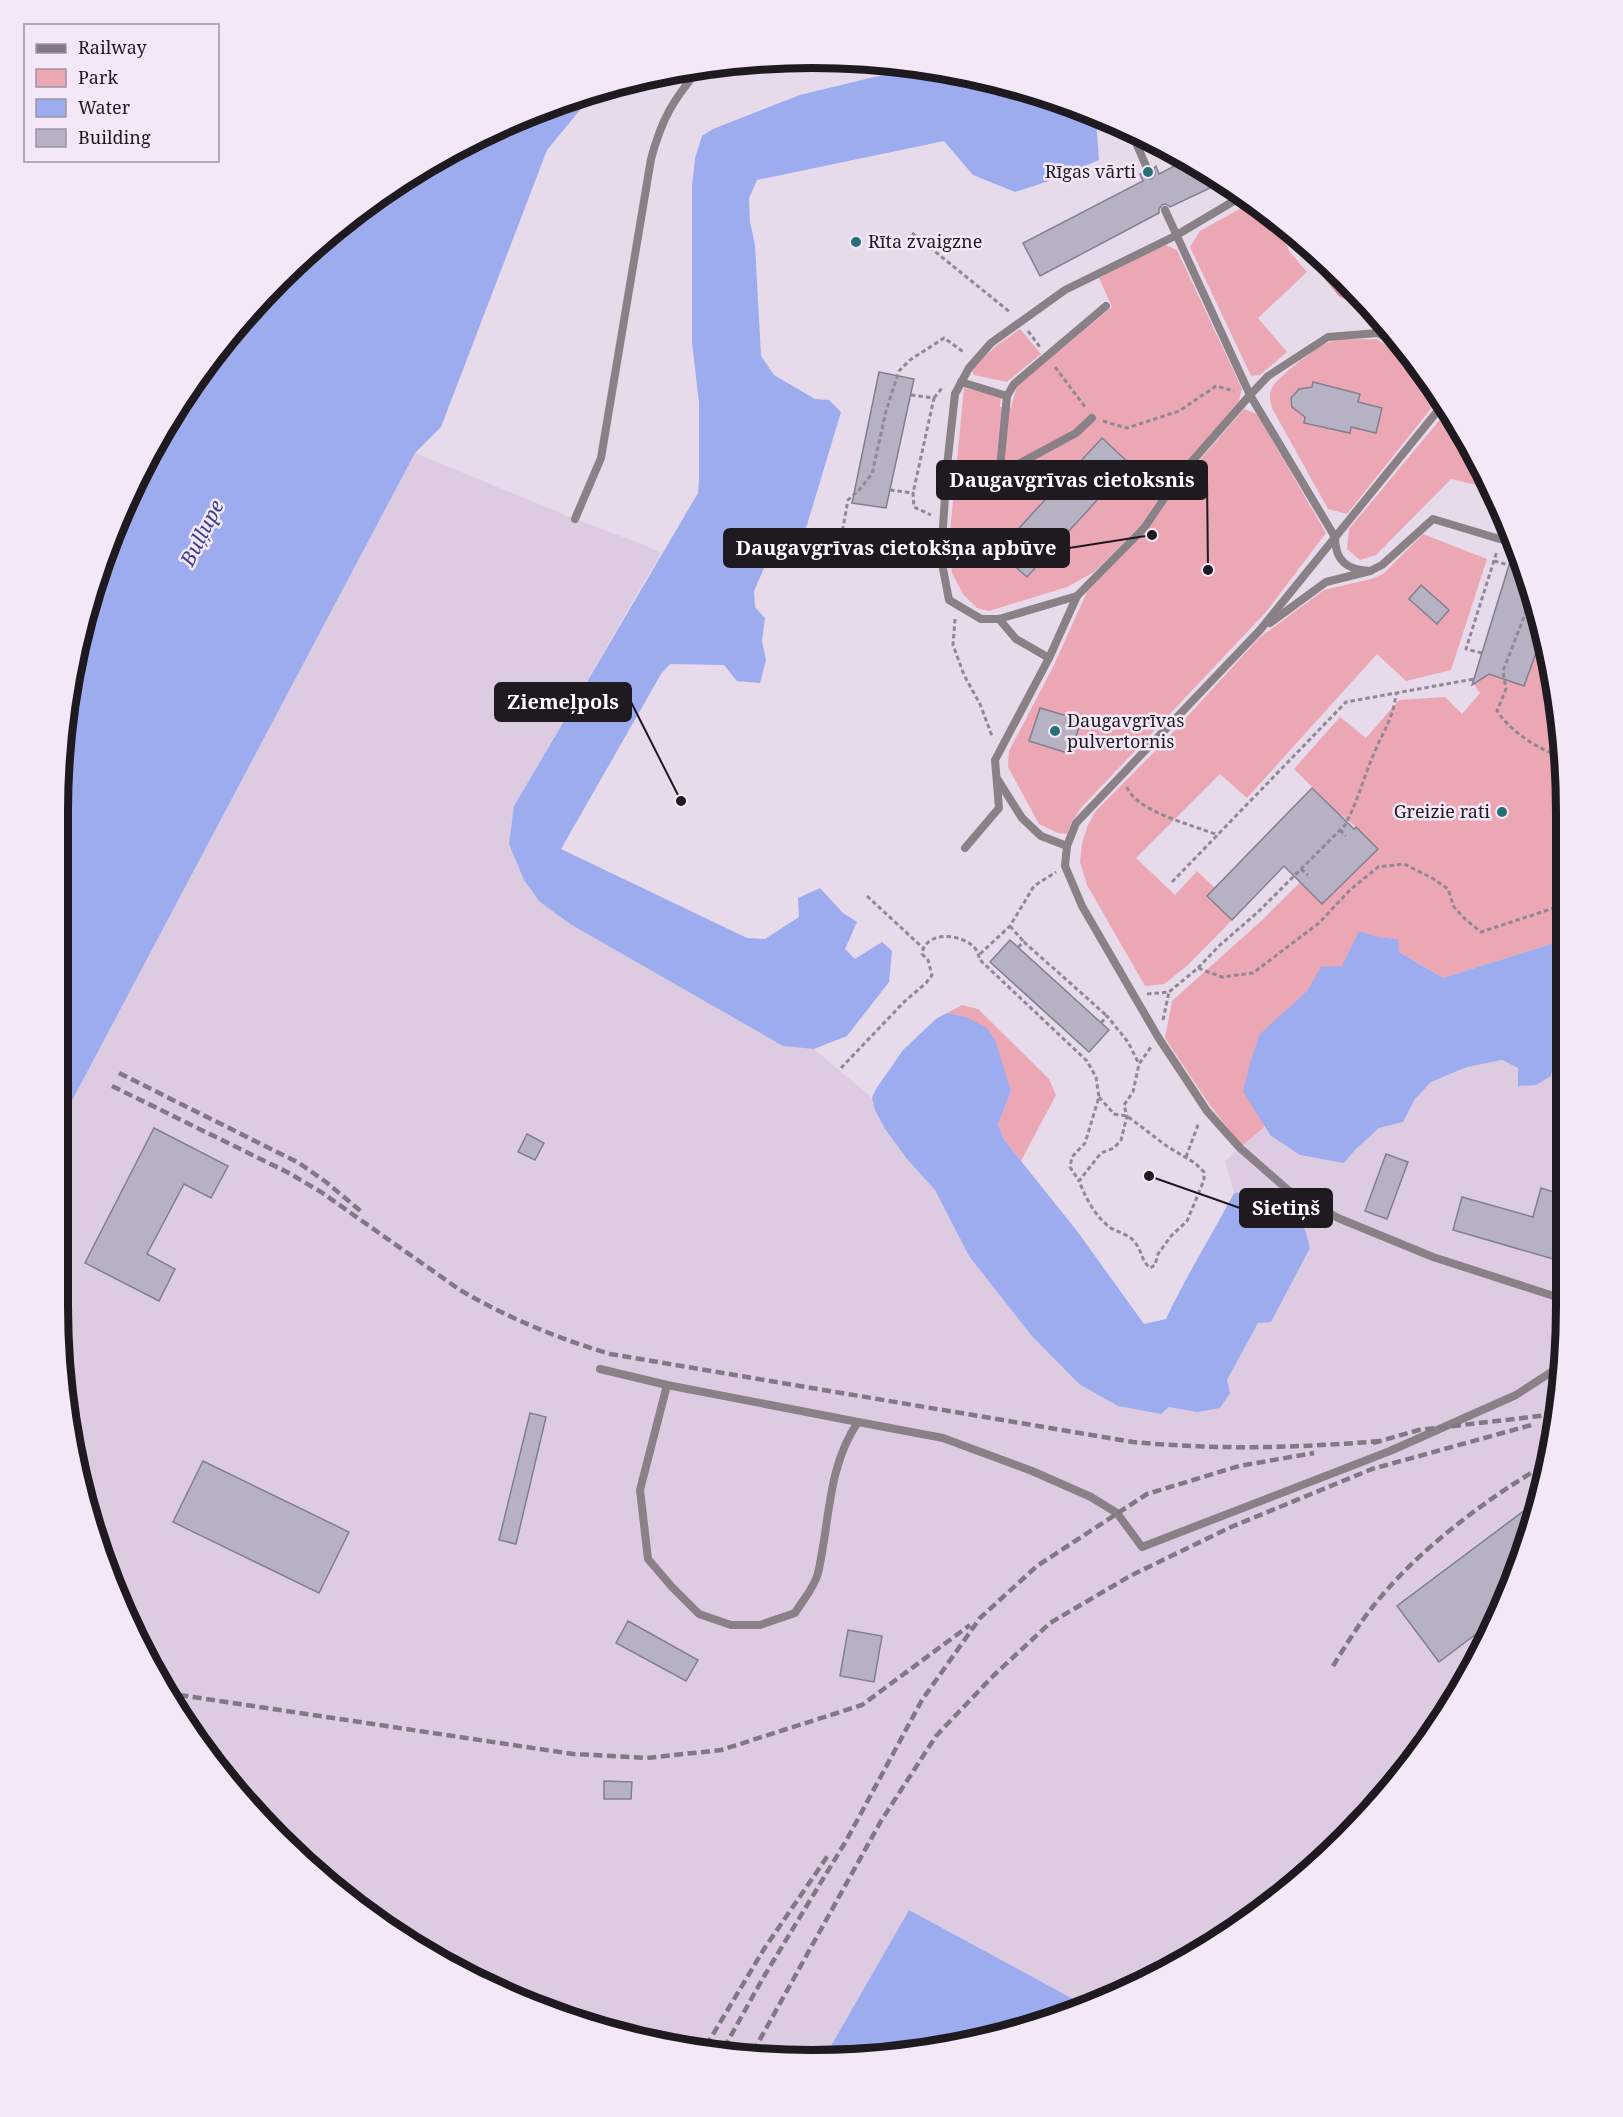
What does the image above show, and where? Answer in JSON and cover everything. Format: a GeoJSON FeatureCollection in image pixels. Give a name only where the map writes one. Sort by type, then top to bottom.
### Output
{"type":"FeatureCollection","features":[{"type":"Feature","properties":{"kind":"lane"},"geometry":{"type":"LineString","coordinates":[[575,519],[601,458],[651,159],[665,115],[692,78]]}},
{"type":"Feature","properties":{"kind":"lane"},"geometry":{"type":"LineString","coordinates":[[1136,142],[1149,173]]}},
{"type":"Feature","properties":{"kind":"lane"},"geometry":{"type":"LineString","coordinates":[[1077,596],[999,619],[981,618],[949,600],[941,558],[947,466],[956,394],[969,368],[992,343],[1065,290],[1175,236],[1235,200]]}},
{"type":"Feature","properties":{"kind":"lane"},"geometry":{"type":"LineString","coordinates":[[1165,210],[1250,395],[1335,537],[1335,548],[1351,569],[1370,571]]}},
{"type":"Feature","properties":{"kind":"lane"},"geometry":{"type":"LineString","coordinates":[[1000,467],[1007,396],[1014,384],[1106,306]]}},
{"type":"Feature","properties":{"kind":"lane"},"geometry":{"type":"LineString","coordinates":[[965,848],[999,808],[995,760],[1050,658],[1077,596],[1144,528],[1181,474],[1268,376],[1328,337],[1378,333],[1383,336]]}},
{"type":"Feature","properties":{"kind":"lane"},"geometry":{"type":"LineString","coordinates":[[961,382],[1007,396]]}},
{"type":"Feature","properties":{"kind":"lane"},"geometry":{"type":"LineString","coordinates":[[1438,411],[1260,630],[1076,823],[1067,846],[1065,866],[1082,906],[1136,995],[1158,1037],[1207,1111],[1240,1148],[1288,1190],[1338,1218],[1433,1257],[1556,1297]]}},
{"type":"Feature","properties":{"kind":"lane"},"geometry":{"type":"LineString","coordinates":[[947,466],[1013,467],[1076,433],[1092,418]]}},
{"type":"Feature","properties":{"kind":"lane"},"geometry":{"type":"LineString","coordinates":[[1260,630],[1326,582],[1370,571],[1382,565],[1433,519],[1504,541]]}},
{"type":"Feature","properties":{"kind":"lane"},"geometry":{"type":"LineString","coordinates":[[999,619],[1016,639],[1050,658]]}},
{"type":"Feature","properties":{"kind":"lane"},"geometry":{"type":"LineString","coordinates":[[997,778],[1022,818],[1041,836],[1067,846]]}},
{"type":"Feature","properties":{"kind":"lane"},"geometry":{"type":"LineString","coordinates":[[600,1369],[667,1385],[943,1438],[1032,1471],[1091,1497],[1117,1513],[1142,1547],[1390,1451],[1516,1395],[1552,1372]]}},
{"type":"Feature","properties":{"kind":"lane"},"geometry":{"type":"LineString","coordinates":[[667,1385],[640,1490],[648,1559],[699,1614],[731,1625],[760,1625],[795,1613],[818,1576],[837,1464],[846,1439],[858,1422]]}},
{"type":"Feature","properties":{"kind":"path"},"geometry":{"type":"LineString","coordinates":[[912,233],[1021,321],[1043,350]]}},
{"type":"Feature","properties":{"kind":"path"},"geometry":{"type":"LineString","coordinates":[[941,558],[925,560],[887,558],[876,554],[858,539],[850,543],[843,541],[842,533],[848,500],[872,474],[886,411],[899,371],[910,360],[944,338],[960,351],[978,358]]}},
{"type":"Feature","properties":{"kind":"path"},"geometry":{"type":"LineString","coordinates":[[1050,360],[1092,418],[1127,428],[1179,411],[1216,386],[1250,395]]}},
{"type":"Feature","properties":{"kind":"path"},"geometry":{"type":"LineString","coordinates":[[911,395],[934,398],[913,494],[914,507],[943,520]]}},
{"type":"Feature","properties":{"kind":"path"},"geometry":{"type":"LineString","coordinates":[[890,490],[913,494]]}},
{"type":"Feature","properties":{"kind":"path"},"geometry":{"type":"LineString","coordinates":[[1482,653],[1466,649],[1501,540]]}},
{"type":"Feature","properties":{"kind":"path"},"geometry":{"type":"LineString","coordinates":[[1494,561],[1509,565]]}},
{"type":"Feature","properties":{"kind":"path"},"geometry":{"type":"LineString","coordinates":[[949,600],[955,614],[953,645],[990,731],[995,760]]}},
{"type":"Feature","properties":{"kind":"path"},"geometry":{"type":"LineString","coordinates":[[1527,609],[1503,671],[1506,689],[1497,711],[1506,724],[1527,740],[1553,754]]}},
{"type":"Feature","properties":{"kind":"path"},"geometry":{"type":"LineString","coordinates":[[1172,882],[1346,702],[1474,679]]}},
{"type":"Feature","properties":{"kind":"path"},"geometry":{"type":"LineString","coordinates":[[1136,995],[1169,992],[1258,912],[1340,830],[1353,810],[1375,751],[1394,712],[1396,693]]}},
{"type":"Feature","properties":{"kind":"path"},"geometry":{"type":"LineString","coordinates":[[1122,774],[1129,795],[1151,810],[1218,835]]}},
{"type":"Feature","properties":{"kind":"path"},"geometry":{"type":"LineString","coordinates":[[1340,830],[1346,837]]}},
{"type":"Feature","properties":{"kind":"path"},"geometry":{"type":"LineString","coordinates":[[1198,968],[1222,977],[1253,973],[1319,923],[1350,890],[1378,867],[1404,864],[1432,878],[1448,890],[1454,907],[1465,920],[1481,932],[1556,907]]}},
{"type":"Feature","properties":{"kind":"path"},"geometry":{"type":"LineString","coordinates":[[980,954],[1011,926],[1034,886],[1065,866]]}},
{"type":"Feature","properties":{"kind":"path"},"geometry":{"type":"LineString","coordinates":[[1301,868],[1308,875]]}},
{"type":"Feature","properties":{"kind":"path"},"geometry":{"type":"LineString","coordinates":[[867,896],[923,948]]}},
{"type":"Feature","properties":{"kind":"path"},"geometry":{"type":"LineString","coordinates":[[1011,926],[1024,942],[1107,1016],[1128,1042],[1138,1064]]}},
{"type":"Feature","properties":{"kind":"path"},"geometry":{"type":"LineString","coordinates":[[841,1068],[932,975],[928,960],[922,954],[923,948],[931,939],[942,935],[962,939],[975,948],[980,954],[979,959],[1087,1061],[1096,1077],[1099,1097],[1085,1143],[1071,1158],[1070,1167],[1079,1181],[1088,1204],[1108,1226],[1131,1238],[1142,1251],[1143,1261],[1150,1268],[1155,1265],[1158,1254],[1171,1236],[1187,1221],[1204,1180],[1204,1172],[1126,1116],[1114,1114],[1099,1097]]}},
{"type":"Feature","properties":{"kind":"path"},"geometry":{"type":"LineString","coordinates":[[1018,947],[1024,942]]}},
{"type":"Feature","properties":{"kind":"path"},"geometry":{"type":"LineString","coordinates":[[1079,1181],[1101,1154],[1114,1148],[1121,1140],[1126,1116],[1124,1105],[1133,1092],[1138,1064],[1158,1037],[1169,992]]}},
{"type":"Feature","properties":{"kind":"path"},"geometry":{"type":"LineString","coordinates":[[1101,1023],[1107,1016]]}},
{"type":"Feature","properties":{"kind":"path"},"geometry":{"type":"LineString","coordinates":[[1186,1157],[1201,1117],[1207,1111]]}},
{"type":"Feature","properties":{"kind":"shaded area"},"geometry":{"type":"Polygon","coordinates":[[[1304,254],[1357,306],[1339,296],[1304,254]]]}},
{"type":"Feature","properties":{"kind":"shaded area"},"geometry":{"type":"Polygon","coordinates":[[[415,453],[661,553],[514,806],[540,902],[570,924],[783,1046],[814,1049],[872,1098],[875,1110],[885,1129],[907,1159],[935,1190],[969,1256],[1031,1335],[1079,1384],[1197,1412],[1227,1380],[1258,1323],[1271,1321],[1310,1248],[1305,1229],[1248,1192],[1234,1193],[1225,1161],[1264,1127],[1270,1135],[1344,1163],[1379,1128],[1403,1122],[1415,1099],[1431,1082],[1467,1067],[1502,1060],[1518,1068],[1551,1076],[1556,1052],[1554,1354],[1541,1451],[1530,1498],[1516,1545],[1479,1635],[1456,1678],[1402,1758],[1338,1832],[1302,1865],[1264,1896],[1184,1950],[1141,1973],[1076,2001],[909,1910],[829,2049],[763,2048],[714,2043],[619,2024],[572,2010],[482,1973],[439,1950],[359,1896],[285,1832],[252,1796],[221,1758],[167,1678],[144,1635],[107,1545],[82,1451],[69,1354],[68,1108],[415,453]]]}},
{"type":"Feature","properties":{"kind":"green space"},"geometry":{"type":"Polygon","coordinates":[[[1244,207],[1284,238],[1289,251],[1307,272],[1258,318],[1287,352],[1260,375],[1251,376],[1190,247],[1200,231],[1244,207]]]}},
{"type":"Feature","properties":{"kind":"green space"},"geometry":{"type":"Polygon","coordinates":[[[1165,245],[1177,250],[1242,389],[1239,401],[1177,473],[1140,526],[1094,572],[1067,587],[989,611],[977,608],[963,594],[952,573],[949,543],[964,388],[1001,396],[1000,407],[1011,408],[1017,386],[1112,307],[1099,278],[1165,245]]]}},
{"type":"Feature","properties":{"kind":"green space"},"geometry":{"type":"Polygon","coordinates":[[[1020,329],[1041,354],[1007,382],[974,375],[971,369],[996,346],[1020,329]]]}},
{"type":"Feature","properties":{"kind":"green space"},"geometry":{"type":"Polygon","coordinates":[[[1377,339],[1396,351],[1434,405],[1347,514],[1328,509],[1270,401],[1270,393],[1275,383],[1299,362],[1325,344],[1341,340],[1377,339]]]}},
{"type":"Feature","properties":{"kind":"green space"},"geometry":{"type":"Polygon","coordinates":[[[1244,409],[1257,414],[1326,533],[1266,612],[1081,808],[1067,834],[1058,833],[1039,824],[1008,767],[1009,751],[1053,667],[1087,592],[1146,530],[1186,476],[1244,409]]]}},
{"type":"Feature","properties":{"kind":"green space"},"geometry":{"type":"Polygon","coordinates":[[[1442,417],[1481,486],[1451,479],[1376,555],[1360,560],[1347,549],[1349,529],[1442,417]]]}},
{"type":"Feature","properties":{"kind":"green space"},"geometry":{"type":"Polygon","coordinates":[[[1423,534],[1487,559],[1451,670],[1406,681],[1377,654],[1247,798],[1220,774],[1136,858],[1175,895],[1197,871],[1215,888],[1208,897],[1232,920],[1187,966],[1164,984],[1145,986],[1087,885],[1080,862],[1087,827],[1095,812],[1165,741],[1259,638],[1324,590],[1383,574],[1423,534]]]}},
{"type":"Feature","properties":{"kind":"green space"},"geometry":{"type":"Polygon","coordinates":[[[1511,559],[1530,619],[1549,714],[1556,812],[1556,942],[1443,978],[1399,952],[1397,939],[1377,937],[1342,967],[1265,1108],[1264,1127],[1242,1146],[1209,1104],[1165,1038],[1172,1001],[1260,922],[1356,827],[1337,812],[1294,769],[1340,717],[1366,738],[1399,700],[1445,697],[1462,714],[1480,693],[1474,684],[1511,559]]]}},
{"type":"Feature","properties":{"kind":"green space"},"geometry":{"type":"Polygon","coordinates":[[[962,1005],[978,1009],[1049,1079],[1056,1095],[1021,1161],[1005,1141],[998,1125],[1011,1091],[966,1017],[947,1013],[962,1005]]]}},
{"type":"Feature","properties":{"kind":"water"},"geometry":{"type":"Polygon","coordinates":[[[899,73],[957,82],[1004,93],[1096,124],[1099,160],[1055,179],[1015,192],[973,175],[944,141],[757,180],[749,198],[750,222],[755,245],[761,356],[774,375],[815,399],[829,400],[841,412],[807,525],[789,568],[768,559],[754,591],[755,607],[765,618],[762,641],[766,660],[760,683],[737,681],[724,665],[670,664],[661,674],[561,849],[747,938],[765,939],[799,917],[798,898],[820,888],[843,913],[857,922],[845,949],[855,959],[882,942],[892,951],[889,982],[847,1036],[814,1049],[783,1046],[570,924],[540,902],[524,880],[509,844],[514,806],[698,493],[699,403],[692,342],[692,186],[695,158],[702,136],[713,129],[800,95],[899,73]]]}},
{"type":"Feature","properties":{"kind":"water","name":"Buļļupe"},"geometry":{"type":"Polygon","coordinates":[[[586,103],[547,150],[441,427],[415,453],[68,1108],[68,812],[69,763],[74,714],[82,666],[107,572],[144,482],[167,439],[221,359],[285,285],[321,252],[398,193],[440,167],[482,144],[527,124],[586,103]]]}},
{"type":"Feature","properties":{"kind":"water"},"geometry":{"type":"Polygon","coordinates":[[[1359,931],[1377,937],[1398,939],[1399,952],[1443,978],[1556,942],[1556,1052],[1551,1076],[1536,1085],[1518,1086],[1518,1068],[1502,1060],[1467,1067],[1431,1082],[1415,1099],[1403,1122],[1379,1128],[1344,1163],[1300,1155],[1270,1135],[1243,1091],[1260,1034],[1307,991],[1321,967],[1342,966],[1359,931]]]}},
{"type":"Feature","properties":{"kind":"water"},"geometry":{"type":"Polygon","coordinates":[[[947,1013],[966,1017],[987,1028],[995,1040],[1011,1091],[998,1125],[1005,1141],[1077,1231],[1144,1324],[1166,1319],[1234,1193],[1248,1192],[1305,1229],[1310,1248],[1271,1322],[1258,1323],[1227,1380],[1230,1393],[1220,1408],[1197,1412],[1169,1407],[1161,1414],[1118,1406],[1079,1384],[1031,1335],[969,1256],[935,1190],[907,1159],[885,1129],[875,1110],[872,1098],[903,1050],[937,1018],[947,1013]]]}},
{"type":"Feature","properties":{"kind":"water"},"geometry":{"type":"Polygon","coordinates":[[[909,1910],[1076,2001],[1004,2024],[957,2035],[909,2043],[829,2049],[909,1910]]]}},
{"type":"Feature","properties":{"kind":"building"},"geometry":{"type":"Polygon","coordinates":[[[1178,164],[1214,186],[1170,207],[1166,204],[1162,205],[1159,213],[1040,276],[1023,243],[1143,181],[1140,174],[1151,179],[1155,174],[1156,166],[1159,174],[1178,164]]]}},
{"type":"Feature","properties":{"kind":"building"},"geometry":{"type":"Polygon","coordinates":[[[879,372],[914,379],[886,508],[852,503],[879,372]]]}},
{"type":"Feature","properties":{"kind":"building"},"geometry":{"type":"Polygon","coordinates":[[[1313,382],[1360,394],[1358,402],[1382,408],[1376,433],[1351,427],[1350,433],[1304,423],[1305,417],[1292,407],[1291,398],[1299,389],[1312,387],[1313,382]]]}},
{"type":"Feature","properties":{"kind":"building"},"geometry":{"type":"Polygon","coordinates":[[[1102,438],[1130,464],[1027,577],[998,551],[1102,438]]]}},
{"type":"Feature","properties":{"kind":"building"},"geometry":{"type":"Polygon","coordinates":[[[1511,559],[1537,650],[1524,686],[1489,674],[1472,685],[1511,559]]]}},
{"type":"Feature","properties":{"kind":"building"},"geometry":{"type":"Polygon","coordinates":[[[1421,585],[1449,610],[1437,624],[1409,599],[1421,585]]]}},
{"type":"Feature","properties":{"kind":"building","name":"Daugavgrīvas pulvertornis"},"geometry":{"type":"Polygon","coordinates":[[[1040,708],[1081,720],[1071,754],[1029,741],[1040,708]]]}},
{"type":"Feature","properties":{"kind":"building"},"geometry":{"type":"Polygon","coordinates":[[[1312,788],[1378,849],[1322,904],[1284,866],[1232,920],[1207,896],[1312,788]]]}},
{"type":"Feature","properties":{"kind":"building"},"geometry":{"type":"Polygon","coordinates":[[[1010,940],[1109,1030],[1089,1052],[990,962],[1010,940]]]}},
{"type":"Feature","properties":{"kind":"building"},"geometry":{"type":"Polygon","coordinates":[[[154,1128],[228,1166],[211,1198],[184,1184],[147,1254],[175,1269],[159,1301],[85,1263],[154,1128]]]}},
{"type":"Feature","properties":{"kind":"building"},"geometry":{"type":"Polygon","coordinates":[[[527,1134],[544,1143],[535,1160],[518,1152],[527,1134]]]}},
{"type":"Feature","properties":{"kind":"building"},"geometry":{"type":"Polygon","coordinates":[[[1386,1154],[1408,1162],[1387,1219],[1365,1211],[1386,1154]]]}},
{"type":"Feature","properties":{"kind":"building"},"geometry":{"type":"Polygon","coordinates":[[[1541,1188],[1556,1193],[1556,1260],[1453,1230],[1462,1197],[1533,1217],[1541,1188]]]}},
{"type":"Feature","properties":{"kind":"building"},"geometry":{"type":"Polygon","coordinates":[[[530,1413],[546,1417],[516,1544],[499,1540],[530,1413]]]}},
{"type":"Feature","properties":{"kind":"building"},"geometry":{"type":"Polygon","coordinates":[[[203,1461],[349,1532],[319,1593],[173,1522],[203,1461]]]}},
{"type":"Feature","properties":{"kind":"building"},"geometry":{"type":"Polygon","coordinates":[[[1527,1509],[1516,1545],[1481,1630],[1439,1662],[1397,1606],[1527,1509]]]}},
{"type":"Feature","properties":{"kind":"building"},"geometry":{"type":"Polygon","coordinates":[[[628,1621],[698,1660],[686,1681],[616,1643],[628,1621]]]}},
{"type":"Feature","properties":{"kind":"building"},"geometry":{"type":"Polygon","coordinates":[[[848,1630],[882,1636],[874,1682],[840,1676],[848,1630]]]}},
{"type":"Feature","properties":{"kind":"building"},"geometry":{"type":"Polygon","coordinates":[[[604,1781],[632,1782],[631,1799],[604,1799],[604,1781]]]}},
{"type":"Feature","properties":{"kind":"railway"},"geometry":{"type":"LineString","coordinates":[[119,1073],[299,1163],[363,1213]]}},
{"type":"Feature","properties":{"kind":"railway"},"geometry":{"type":"LineString","coordinates":[[112,1086],[287,1172],[321,1192],[460,1290],[496,1310],[571,1341],[610,1354],[1133,1442],[1257,1447],[1381,1441]]}},
{"type":"Feature","properties":{"kind":"railway"},"geometry":{"type":"LineString","coordinates":[[1373,1443],[1419,1430],[1547,1415]]}},
{"type":"Feature","properties":{"kind":"railway"},"geometry":{"type":"LineString","coordinates":[[756,2047],[881,1821],[936,1736],[993,1676],[1050,1623],[1130,1576],[1231,1527],[1372,1469],[1535,1424]]}},
{"type":"Feature","properties":{"kind":"railway"},"geometry":{"type":"LineString","coordinates":[[726,2044],[763,1978],[846,1841],[922,1700],[980,1618],[1037,1566],[1147,1494],[1239,1466],[1314,1453]]}},
{"type":"Feature","properties":{"kind":"railway"},"geometry":{"type":"LineString","coordinates":[[1333,1666],[1368,1613],[1405,1570],[1450,1530],[1498,1494],[1537,1469]]}},
{"type":"Feature","properties":{"kind":"railway"},"geometry":{"type":"LineString","coordinates":[[178,1695],[573,1754],[647,1758],[721,1750],[862,1705],[970,1625]]}},
{"type":"Feature","properties":{"kind":"railway"},"geometry":{"type":"LineString","coordinates":[[708,2042],[764,1949],[829,1854]]}},
{"type":"Feature","properties":{"kind":"place","name":"Rīgas vārti"},"geometry":{"type":"Point","coordinates":[1148,172]}},
{"type":"Feature","properties":{"kind":"place","name":"Rīta zvaigzne"},"geometry":{"type":"Point","coordinates":[856,242]}},
{"type":"Feature","properties":{"kind":"place","name":"Daugavgrīvas cietokšņa apbūve"},"geometry":{"type":"Point","coordinates":[1152,535]}},
{"type":"Feature","properties":{"kind":"place","name":"Daugavgrīvas cietoksnis"},"geometry":{"type":"Point","coordinates":[1208,570]}},
{"type":"Feature","properties":{"kind":"place","name":"Daugavgrīvas pulvertornis"},"geometry":{"type":"Point","coordinates":[1055,731]}},
{"type":"Feature","properties":{"kind":"place","name":"Ziemeļpols"},"geometry":{"type":"Point","coordinates":[681,801]}},
{"type":"Feature","properties":{"kind":"place","name":"Greizie rati"},"geometry":{"type":"Point","coordinates":[1502,812]}},
{"type":"Feature","properties":{"kind":"place","name":"Sietiņš"},"geometry":{"type":"Point","coordinates":[1149,1176]}}]}
